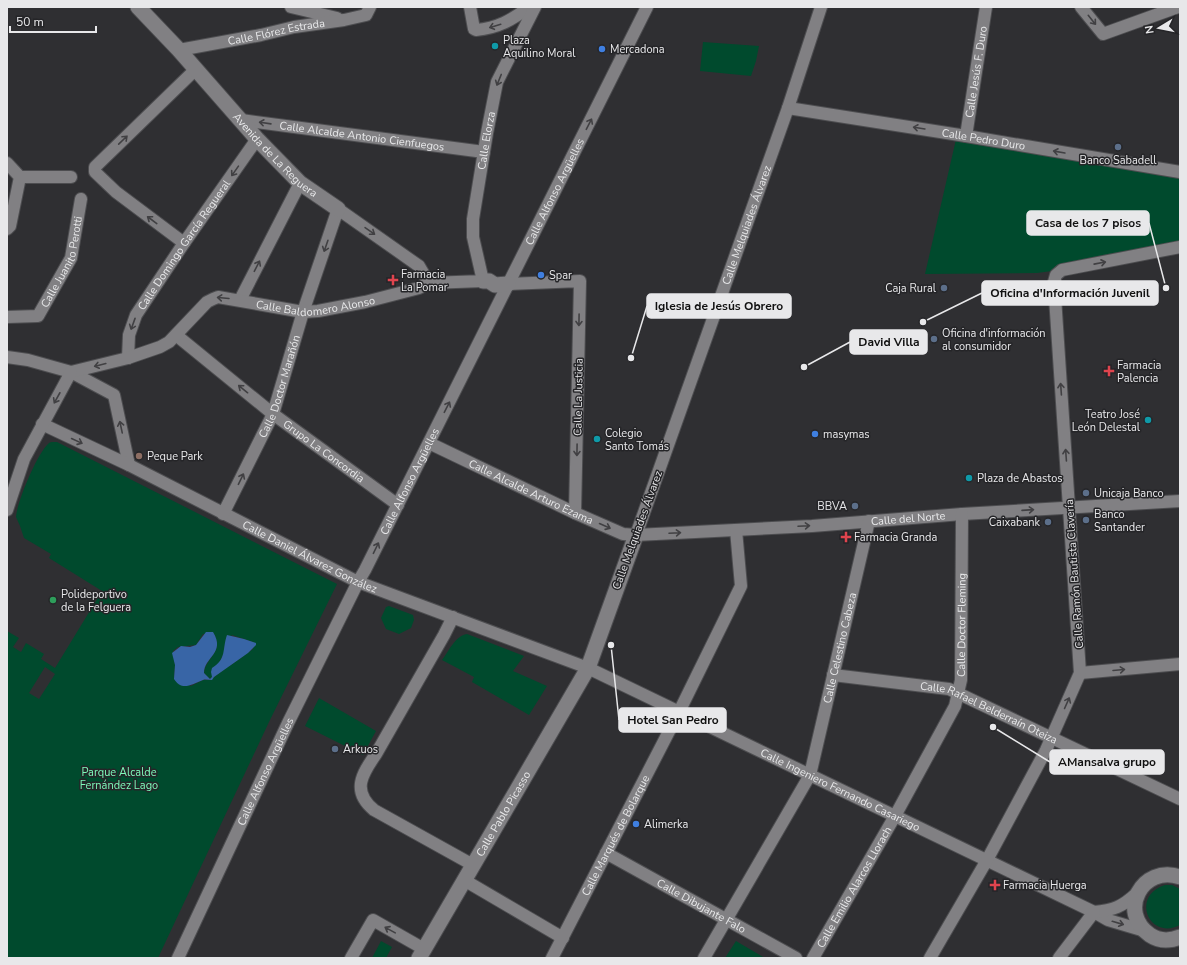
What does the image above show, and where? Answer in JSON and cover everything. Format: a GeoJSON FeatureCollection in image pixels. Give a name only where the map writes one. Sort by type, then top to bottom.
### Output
{"type":"FeatureCollection","features":[{"type":"Feature","properties":{"kind":"street","name":"Avenida de La Reguera"},"geometry":{"type":"LineString","coordinates":[[138,7],[300,183],[419,266],[429,283]]}},
{"type":"Feature","properties":{"kind":"street"},"geometry":{"type":"LineString","coordinates":[[291,7],[344,20]]}},
{"type":"Feature","properties":{"kind":"street","name":"Calle Flórez Estrada"},"geometry":{"type":"LineString","coordinates":[[179,50],[261,35],[294,27],[344,20],[366,15],[370,7]]}},
{"type":"Feature","properties":{"kind":"street"},"geometry":{"type":"LineString","coordinates":[[470,7],[474,29],[476,30],[489,28],[513,19],[528,7]]}},
{"type":"Feature","properties":{"kind":"street","name":"Calle Elorza"},"geometry":{"type":"LineString","coordinates":[[483,281],[473,237],[473,219],[484,152],[498,82],[535,7]]}},
{"type":"Feature","properties":{"kind":"street","name":"Calle Alfonso Argüelles"},"geometry":{"type":"LineString","coordinates":[[178,958],[305,688],[358,582],[366,570],[647,7]]}},
{"type":"Feature","properties":{"kind":"street","name":"Calle Melquiades Álvarez"},"geometry":{"type":"LineString","coordinates":[[588,668],[788,108],[821,7]]}},
{"type":"Feature","properties":{"kind":"street","name":"Calle Jesús F. Duro"},"geometry":{"type":"LineString","coordinates":[[966,136],[986,7]]}},
{"type":"Feature","properties":{"kind":"street"},"geometry":{"type":"LineString","coordinates":[[1081,7],[1103,34],[1178,7]]}},
{"type":"Feature","properties":{"kind":"street"},"geometry":{"type":"LineString","coordinates":[[184,243],[116,192],[95,172],[95,167],[196,69]]}},
{"type":"Feature","properties":{"kind":"street","name":"Calle Pedro Duro"},"geometry":{"type":"LineString","coordinates":[[788,108],[1180,172]]}},
{"type":"Feature","properties":{"kind":"street","name":"Calle Alcalde Antonio Cienfuegos"},"geometry":{"type":"LineString","coordinates":[[241,120],[484,152]]}},
{"type":"Feature","properties":{"kind":"street","name":"Calle Domingo García Regueral"},"geometry":{"type":"LineString","coordinates":[[128,358],[129,335],[136,315],[184,243],[258,139]]}},
{"type":"Feature","properties":{"kind":"street"},"geometry":{"type":"LineString","coordinates":[[7,163],[20,177],[71,177]]}},
{"type":"Feature","properties":{"kind":"street"},"geometry":{"type":"LineString","coordinates":[[7,229],[10,226],[20,177]]}},
{"type":"Feature","properties":{"kind":"street"},"geometry":{"type":"LineString","coordinates":[[240,300],[300,183]]}},
{"type":"Feature","properties":{"kind":"street","name":"Calle Juanito Perotti"},"geometry":{"type":"LineString","coordinates":[[7,317],[38,316],[71,258],[81,200]]}},
{"type":"Feature","properties":{"kind":"street","name":"Calle Doctor Marañón"},"geometry":{"type":"LineString","coordinates":[[223,514],[273,414],[303,312],[338,209]]}},
{"type":"Feature","properties":{"kind":"street","name":"Calle Ramón Bautista Clavería"},"geometry":{"type":"LineString","coordinates":[[930,958],[987,860],[1051,738],[1080,673],[1054,282],[1056,275],[1062,270],[1180,247]]}},
{"type":"Feature","properties":{"kind":"street","name":"Calle Baldomero Alonso"},"geometry":{"type":"LineString","coordinates":[[71,372],[128,358],[160,347],[169,342],[207,302],[218,297],[303,312],[318,312],[419,288],[429,283],[489,281],[495,285],[580,281]]}},
{"type":"Feature","properties":{"kind":"street","name":"Calle La Justicia"},"geometry":{"type":"LineString","coordinates":[[575,513],[580,281]]}},
{"type":"Feature","properties":{"kind":"street","name":"Grupo La Concordia"},"geometry":{"type":"LineString","coordinates":[[176,335],[273,414],[398,505]]}},
{"type":"Feature","properties":{"kind":"street"},"geometry":{"type":"LineString","coordinates":[[7,357],[28,360],[71,372],[114,395],[129,465]]}},
{"type":"Feature","properties":{"kind":"street"},"geometry":{"type":"LineString","coordinates":[[7,510],[24,459],[71,372]]}},
{"type":"Feature","properties":{"kind":"street","name":"Calle Daniel Álvarez González"},"geometry":{"type":"LineString","coordinates":[[42,424],[129,465],[358,582],[588,668]]}},
{"type":"Feature","properties":{"kind":"street","name":"Calle Alcalde Arturo Ezama"},"geometry":{"type":"LineString","coordinates":[[429,443],[575,513],[623,534],[636,535]]}},
{"type":"Feature","properties":{"kind":"street","name":"Calle del Norte"},"geometry":{"type":"LineString","coordinates":[[636,535],[736,530],[1069,507],[1180,501]]}},
{"type":"Feature","properties":{"kind":"street","name":"Calle Doctor Fleming"},"geometry":{"type":"LineString","coordinates":[[895,816],[956,706],[961,680],[962,514]]}},
{"type":"Feature","properties":{"kind":"street","name":"Calle Celestino Cabeza"},"geometry":{"type":"LineString","coordinates":[[704,958],[810,775],[869,521]]}},
{"type":"Feature","properties":{"kind":"street","name":"Calle Marqués de Bolarque"},"geometry":{"type":"LineString","coordinates":[[552,958],[679,712],[741,586],[736,530]]}},
{"type":"Feature","properties":{"kind":"street"},"geometry":{"type":"LineString","coordinates":[[453,617],[376,754],[365,769],[360,782],[360,790],[367,804],[374,810],[473,865]]}},
{"type":"Feature","properties":{"kind":"street"},"geometry":{"type":"LineString","coordinates":[[1080,673],[1180,664]]}},
{"type":"Feature","properties":{"kind":"street","name":"Calle Ingeniero Fernando Casariego"},"geometry":{"type":"LineString","coordinates":[[588,668],[987,860],[1108,920],[1145,931]]}},
{"type":"Feature","properties":{"kind":"street","name":"Calle Pablo Picasso"},"geometry":{"type":"LineString","coordinates":[[421,954],[588,668]]}},
{"type":"Feature","properties":{"kind":"street","name":"Calle Rafael Belderraín Oteiza"},"geometry":{"type":"LineString","coordinates":[[833,675],[949,689],[1180,799]]}},
{"type":"Feature","properties":{"kind":"street","name":"Calle Emilio Alarcos Llorach"},"geometry":{"type":"LineString","coordinates":[[813,958],[895,816]]}},
{"type":"Feature","properties":{"kind":"street","name":"Calle Dibujante Falo"},"geometry":{"type":"LineString","coordinates":[[606,853],[796,958]]}},
{"type":"Feature","properties":{"kind":"street"},"geometry":{"type":"LineString","coordinates":[[1178,941],[1164,940],[1154,937],[1145,931],[1139,923],[1135,913],[1135,903],[1143,884],[1152,878],[1162,874],[1173,874],[1180,877]]}},
{"type":"Feature","properties":{"kind":"street"},"geometry":{"type":"LineString","coordinates":[[464,880],[563,938]]}},
{"type":"Feature","properties":{"kind":"street"},"geometry":{"type":"LineString","coordinates":[[1059,958],[1094,912],[1109,911],[1138,894]]}},
{"type":"Feature","properties":{"kind":"street"},"geometry":{"type":"LineString","coordinates":[[350,958],[373,920],[421,954]]}},
{"type":"Feature","properties":{"kind":"green space"},"geometry":{"type":"Polygon","coordinates":[[[703,42],[759,46],[751,76],[700,71],[703,42]]]}},
{"type":"Feature","properties":{"kind":"green space"},"geometry":{"type":"Polygon","coordinates":[[[957,135],[1180,172],[1180,247],[1037,273],[925,274],[957,135]]]}},
{"type":"Feature","properties":{"kind":"green space","name":"Parque Alcalde Fernández Lago"},"geometry":{"type":"Polygon","coordinates":[[[57,442],[337,584],[269,722],[158,958],[7,958],[7,631],[19,638],[13,647],[21,652],[26,643],[44,654],[41,659],[55,668],[102,591],[49,558],[51,554],[24,538],[16,517],[24,490],[38,458],[49,443],[57,442]],[[203,634],[196,645],[178,647],[173,651],[175,665],[174,679],[191,686],[203,680],[210,680],[253,649],[253,642],[232,635],[225,644],[224,653],[210,679],[204,673],[206,665],[215,652],[217,643],[215,635],[203,634]],[[45,667],[29,693],[39,699],[55,674],[45,667]]]}},
{"type":"Feature","properties":{"kind":"green space"},"geometry":{"type":"Polygon","coordinates":[[[389,606],[413,615],[414,620],[411,628],[399,634],[386,629],[381,618],[386,607],[389,606]]]}},
{"type":"Feature","properties":{"kind":"green space"},"geometry":{"type":"Polygon","coordinates":[[[467,634],[524,656],[513,671],[547,686],[529,715],[472,682],[474,677],[442,660],[453,644],[463,635],[467,634]]]}},
{"type":"Feature","properties":{"kind":"green space"},"geometry":{"type":"Polygon","coordinates":[[[319,698],[376,731],[363,755],[305,726],[319,698]]]}},
{"type":"Feature","properties":{"kind":"green space"},"geometry":{"type":"Polygon","coordinates":[[[1165,885],[1172,885],[1180,889],[1180,925],[1169,928],[1160,927],[1152,922],[1146,907],[1148,898],[1154,891],[1165,885]]]}},
{"type":"Feature","properties":{"kind":"green space"},"geometry":{"type":"Polygon","coordinates":[[[381,941],[392,947],[386,958],[372,958],[381,941]]]}},
{"type":"Feature","properties":{"kind":"green space"},"geometry":{"type":"Polygon","coordinates":[[[736,941],[765,958],[725,958],[736,941]]]}},
{"type":"Feature","properties":{"kind":"water"},"geometry":{"type":"Polygon","coordinates":[[[206,632],[213,632],[217,645],[216,650],[205,668],[204,673],[210,679],[212,677],[212,668],[217,665],[222,657],[227,635],[256,643],[256,645],[248,653],[214,677],[212,680],[204,680],[187,686],[180,685],[174,679],[175,665],[172,653],[181,646],[190,647],[196,645],[206,632]]]}},
{"type":"Feature","properties":{"kind":"place","name":"Plaza Aquilino Moral"},"geometry":{"type":"Point","coordinates":[495,46]}},
{"type":"Feature","properties":{"kind":"place","name":"Mercadona"},"geometry":{"type":"Point","coordinates":[602,49]}},
{"type":"Feature","properties":{"kind":"place","name":"Banco Sabadell"},"geometry":{"type":"Point","coordinates":[1118,147]}},
{"type":"Feature","properties":{"kind":"place","name":"Spar"},"geometry":{"type":"Point","coordinates":[541,275]}},
{"type":"Feature","properties":{"kind":"place","name":"Farmacia La Pomar"},"geometry":{"type":"Point","coordinates":[393,280]}},
{"type":"Feature","properties":{"kind":"place","name":"Caja Rural"},"geometry":{"type":"Point","coordinates":[944,288]}},
{"type":"Feature","properties":{"kind":"place","name":"Casa de los 7 pisos"},"geometry":{"type":"Point","coordinates":[1166,288]}},
{"type":"Feature","properties":{"kind":"place","name":"Oficina d'Información Juvenil"},"geometry":{"type":"Point","coordinates":[923,322]}},
{"type":"Feature","properties":{"kind":"place","name":"Oficina d'información al consumidor"},"geometry":{"type":"Point","coordinates":[934,339]}},
{"type":"Feature","properties":{"kind":"place","name":"Iglesia de Jesús Obrero"},"geometry":{"type":"Point","coordinates":[631,358]}},
{"type":"Feature","properties":{"kind":"place","name":"David Villa"},"geometry":{"type":"Point","coordinates":[804,367]}},
{"type":"Feature","properties":{"kind":"place","name":"Farmacia Palencia"},"geometry":{"type":"Point","coordinates":[1109,371]}},
{"type":"Feature","properties":{"kind":"place","name":"Teatro José León Delestal"},"geometry":{"type":"Point","coordinates":[1148,420]}},
{"type":"Feature","properties":{"kind":"place","name":"masymas"},"geometry":{"type":"Point","coordinates":[815,434]}},
{"type":"Feature","properties":{"kind":"place","name":"Colegio Santo Tomás"},"geometry":{"type":"Point","coordinates":[597,439]}},
{"type":"Feature","properties":{"kind":"place","name":"Peque Park"},"geometry":{"type":"Point","coordinates":[139,456]}},
{"type":"Feature","properties":{"kind":"place","name":"Plaza de Abastos"},"geometry":{"type":"Point","coordinates":[969,478]}},
{"type":"Feature","properties":{"kind":"place","name":"Unicaja Banco"},"geometry":{"type":"Point","coordinates":[1086,493]}},
{"type":"Feature","properties":{"kind":"place","name":"BBVA"},"geometry":{"type":"Point","coordinates":[855,506]}},
{"type":"Feature","properties":{"kind":"place","name":"Banco Santander"},"geometry":{"type":"Point","coordinates":[1086,520]}},
{"type":"Feature","properties":{"kind":"place","name":"Caixabank"},"geometry":{"type":"Point","coordinates":[1048,522]}},
{"type":"Feature","properties":{"kind":"place","name":"Farmacia Granda"},"geometry":{"type":"Point","coordinates":[846,537]}},
{"type":"Feature","properties":{"kind":"place","name":"Polideportivo de la Felguera"},"geometry":{"type":"Point","coordinates":[53,600]}},
{"type":"Feature","properties":{"kind":"place","name":"Hotel San Pedro"},"geometry":{"type":"Point","coordinates":[611,645]}},
{"type":"Feature","properties":{"kind":"place","name":"AMansalva grupo"},"geometry":{"type":"Point","coordinates":[993,727]}},
{"type":"Feature","properties":{"kind":"place","name":"Arkuos"},"geometry":{"type":"Point","coordinates":[335,749]}},
{"type":"Feature","properties":{"kind":"place","name":"Alimerka"},"geometry":{"type":"Point","coordinates":[636,824]}},
{"type":"Feature","properties":{"kind":"place","name":"Farmacia Huerga"},"geometry":{"type":"Point","coordinates":[995,885]}}]}
